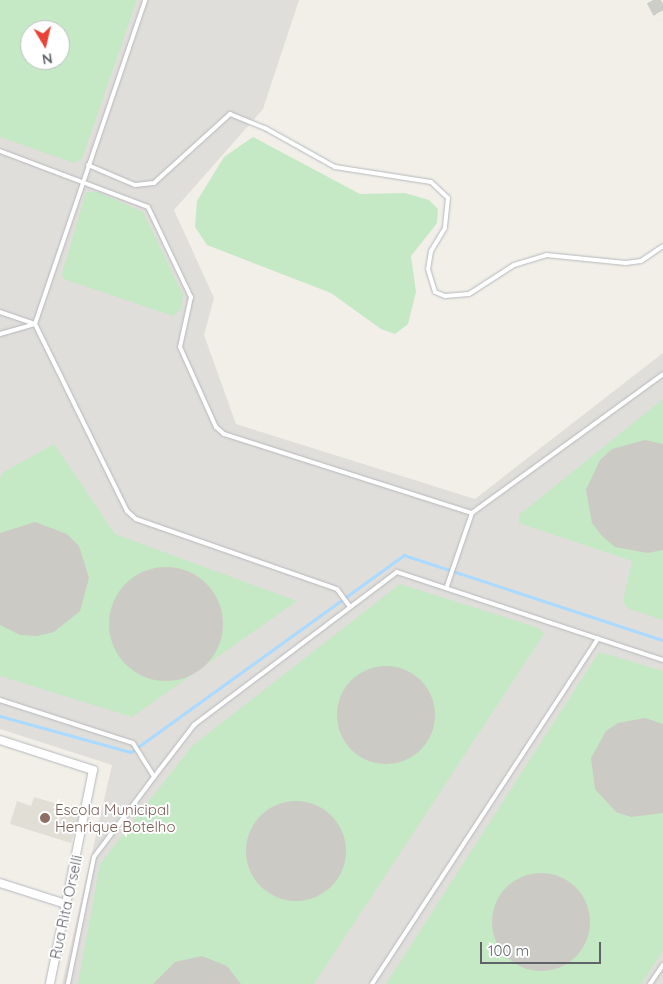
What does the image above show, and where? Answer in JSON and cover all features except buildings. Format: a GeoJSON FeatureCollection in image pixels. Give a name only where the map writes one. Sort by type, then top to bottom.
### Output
{"type":"FeatureCollection","features":[{"type":"Feature","properties":{"kind":"street","name":"Rua Rita Orselli"},"geometry":{"type":"LineString","coordinates":[[0,740],[93,770],[50,984]]}},
{"type":"Feature","properties":{"kind":"street"},"geometry":{"type":"LineString","coordinates":[[0,882],[66,904]]}},
{"type":"Feature","properties":{"kind":"lane"},"geometry":{"type":"LineString","coordinates":[[145,0],[82,180],[35,324],[127,511],[136,519],[336,589],[350,607]]}},
{"type":"Feature","properties":{"kind":"lane"},"geometry":{"type":"LineString","coordinates":[[88,165],[135,185],[154,183],[230,114],[265,128],[328,165],[431,182],[448,198],[445,228],[431,251],[428,269],[435,292],[445,296],[469,294],[514,265],[546,255],[626,263],[641,261],[663,246]]}},
{"type":"Feature","properties":{"kind":"lane"},"geometry":{"type":"LineString","coordinates":[[0,151],[141,201],[158,220],[190,297],[180,347],[216,426],[224,434],[472,513]]}},
{"type":"Feature","properties":{"kind":"lane"},"geometry":{"type":"LineString","coordinates":[[0,312],[35,324]]}},
{"type":"Feature","properties":{"kind":"lane"},"geometry":{"type":"LineString","coordinates":[[0,334],[35,324]]}},
{"type":"Feature","properties":{"kind":"lane"},"geometry":{"type":"LineString","coordinates":[[447,586],[472,513],[663,374]]}},
{"type":"Feature","properties":{"kind":"lane"},"geometry":{"type":"LineString","coordinates":[[68,984],[94,857],[194,725],[397,572],[447,586],[663,660]]}},
{"type":"Feature","properties":{"kind":"lane"},"geometry":{"type":"LineString","coordinates":[[372,984],[598,638]]}},
{"type":"Feature","properties":{"kind":"lane"},"geometry":{"type":"LineString","coordinates":[[0,700],[133,743],[154,776]]}},
{"type":"Feature","properties":{"kind":"lane"},"geometry":{"type":"LineString","coordinates":[[650,984],[663,965]]}},
{"type":"Feature","properties":{"kind":"shaded area"},"geometry":{"type":"Polygon","coordinates":[[[0,0],[299,0],[263,109],[174,210],[214,298],[204,335],[236,424],[475,499],[663,353],[663,984],[62,984],[112,765],[0,729],[0,0]]]}},
{"type":"Feature","properties":{"kind":"shaded area","name":"Escola Municipal Henrique Botelho"},"geometry":{"type":"Polygon","coordinates":[[[34,797],[81,811],[71,843],[10,824],[17,801],[31,806],[34,797]]]}},
{"type":"Feature","properties":{"kind":"green space"},"geometry":{"type":"Polygon","coordinates":[[[0,0],[137,0],[82,159],[74,163],[0,137],[0,0]]]}},
{"type":"Feature","properties":{"kind":"green space"},"geometry":{"type":"Polygon","coordinates":[[[253,137],[360,194],[405,193],[429,200],[438,209],[437,223],[411,256],[416,292],[408,324],[395,334],[381,329],[331,293],[207,245],[195,227],[197,201],[224,157],[253,137]]]}},
{"type":"Feature","properties":{"kind":"green space"},"geometry":{"type":"Polygon","coordinates":[[[86,192],[98,192],[143,212],[183,295],[181,309],[173,316],[64,279],[62,274],[86,192]]]}},
{"type":"Feature","properties":{"kind":"green space"},"geometry":{"type":"Polygon","coordinates":[[[663,399],[663,620],[627,608],[623,601],[632,561],[519,523],[519,515],[663,399]]]}},
{"type":"Feature","properties":{"kind":"green space"},"geometry":{"type":"Polygon","coordinates":[[[54,444],[115,534],[297,601],[132,717],[0,676],[0,479],[2,473],[54,444]]]}},
{"type":"Feature","properties":{"kind":"green space"},"geometry":{"type":"Polygon","coordinates":[[[400,584],[539,628],[544,634],[314,984],[78,984],[100,864],[192,746],[400,584]]]}},
{"type":"Feature","properties":{"kind":"green space"},"geometry":{"type":"Polygon","coordinates":[[[599,652],[663,671],[663,951],[641,984],[386,984],[599,652]]]}},
{"type":"Feature","properties":{"kind":"waterway"},"geometry":{"type":"LineString","coordinates":[[0,716],[131,752],[404,555],[663,640]]}},
{"type":"Feature","properties":{"kind":"tunnel"},"geometry":{"type":"LineString","coordinates":[[653,0],[663,19]]}},
{"type":"Feature","properties":{"kind":"place","name":"Escola Municipal Henrique Botelho"},"geometry":{"type":"Point","coordinates":[45,818]}}]}
